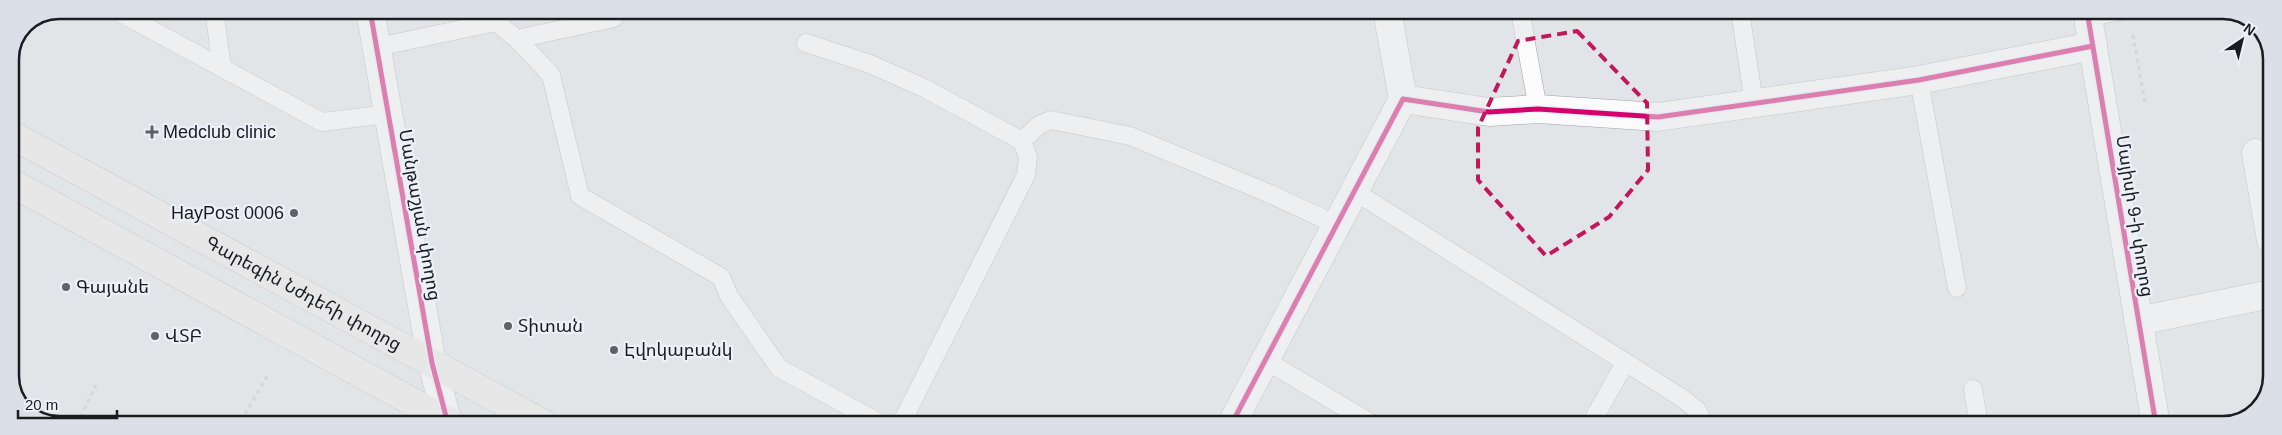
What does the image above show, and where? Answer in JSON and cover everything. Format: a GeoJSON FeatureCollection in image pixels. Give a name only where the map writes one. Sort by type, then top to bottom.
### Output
{"type":"FeatureCollection","features":[{"type":"Feature","properties":{"kind":"main road","name":"Գարեգին Նժդեհի փողոց"},"geometry":{"type":"LineString","coordinates":[[19,139],[529,416]]}},
{"type":"Feature","properties":{"kind":"main road"},"geometry":{"type":"LineString","coordinates":[[19,187],[436,416]]}},
{"type":"Feature","properties":{"kind":"street","name":"Մանթաշյան փողոց"},"geometry":{"type":"LineString","coordinates":[[372,19],[432,363],[447,416]]}},
{"type":"Feature","properties":{"kind":"street"},"geometry":{"type":"LineString","coordinates":[[1236,416],[1403,99],[1389,19]]}},
{"type":"Feature","properties":{"kind":"street","name":"Մայիսի 9-ի փողոց"},"geometry":{"type":"LineString","coordinates":[[2088,19],[2154,416]]}},
{"type":"Feature","properties":{"kind":"street"},"geometry":{"type":"LineString","coordinates":[[1403,99],[1489,112],[1538,109],[1658,117],[1920,80],[2092,46]]}},
{"type":"Feature","properties":{"kind":"street"},"geometry":{"type":"LineString","coordinates":[[2256,153],[2263,194]]}},
{"type":"Feature","properties":{"kind":"street"},"geometry":{"type":"LineString","coordinates":[[2138,321],[2263,296]]}},
{"type":"Feature","properties":{"kind":"lane"},"geometry":{"type":"LineString","coordinates":[[132,19],[322,122],[388,114]]}},
{"type":"Feature","properties":{"kind":"lane"},"geometry":{"type":"LineString","coordinates":[[215,19],[222,68]]}},
{"type":"Feature","properties":{"kind":"lane"},"geometry":{"type":"LineString","coordinates":[[377,47],[484,19]]}},
{"type":"Feature","properties":{"kind":"lane"},"geometry":{"type":"LineString","coordinates":[[498,19],[551,75],[580,196],[721,276],[729,296],[779,368],[866,416]]}},
{"type":"Feature","properties":{"kind":"lane"},"geometry":{"type":"LineString","coordinates":[[517,39],[609,19]]}},
{"type":"Feature","properties":{"kind":"lane"},"geometry":{"type":"LineString","coordinates":[[1521,19],[1538,109]]}},
{"type":"Feature","properties":{"kind":"lane"},"geometry":{"type":"LineString","coordinates":[[1741,19],[1754,103]]}},
{"type":"Feature","properties":{"kind":"lane"},"geometry":{"type":"LineString","coordinates":[[806,43],[870,64],[924,88],[1022,141],[1028,157],[1026,175],[905,416]]}},
{"type":"Feature","properties":{"kind":"lane"},"geometry":{"type":"LineString","coordinates":[[1920,80],[1957,288]]}},
{"type":"Feature","properties":{"kind":"lane"},"geometry":{"type":"LineString","coordinates":[[1022,141],[1039,125],[1051,120],[1130,136],[1268,193],[1337,224]]}},
{"type":"Feature","properties":{"kind":"lane"},"geometry":{"type":"LineString","coordinates":[[1354,191],[1682,398],[1697,410],[1700,416]]}},
{"type":"Feature","properties":{"kind":"lane"},"geometry":{"type":"LineString","coordinates":[[1265,360],[1359,416]]}},
{"type":"Feature","properties":{"kind":"lane"},"geometry":{"type":"LineString","coordinates":[[1595,416],[1624,363]]}},
{"type":"Feature","properties":{"kind":"lane"},"geometry":{"type":"LineString","coordinates":[[1973,389],[1978,416]]}},
{"type":"Feature","properties":{"kind":"path"},"geometry":{"type":"LineString","coordinates":[[2132,29],[2145,103]]}},
{"type":"Feature","properties":{"kind":"path"},"geometry":{"type":"LineString","coordinates":[[19,348],[21,344]]}},
{"type":"Feature","properties":{"kind":"path"},"geometry":{"type":"LineString","coordinates":[[244,416],[268,375]]}},
{"type":"Feature","properties":{"kind":"path"},"geometry":{"type":"LineString","coordinates":[[81,416],[96,386]]}},
{"type":"Feature","properties":{"kind":"highlighted area"},"geometry":{"type":"Polygon","coordinates":[[[1577,31],[1647,103],[1648,170],[1609,217],[1546,256],[1478,180],[1478,128],[1518,41],[1577,31]]]}},
{"type":"Feature","properties":{"kind":"cycle path"},"geometry":{"type":"LineString","coordinates":[[372,19],[432,363],[446,416]]}},
{"type":"Feature","properties":{"kind":"cycle path"},"geometry":{"type":"LineString","coordinates":[[2088,19],[2154,416]]}},
{"type":"Feature","properties":{"kind":"cycle path"},"geometry":{"type":"LineString","coordinates":[[1236,416],[1403,99],[1489,112],[1538,109],[1658,117],[1919,80],[2093,46]]}},
{"type":"Feature","properties":{"kind":"place","name":"Medclub clinic"},"geometry":{"type":"Point","coordinates":[152,132]}},
{"type":"Feature","properties":{"kind":"place","name":"HayPost 0006"},"geometry":{"type":"Point","coordinates":[294,213]}},
{"type":"Feature","properties":{"kind":"place","name":"Գայանե"},"geometry":{"type":"Point","coordinates":[66,287]}},
{"type":"Feature","properties":{"kind":"place","name":"Տիտան"},"geometry":{"type":"Point","coordinates":[508,326]}},
{"type":"Feature","properties":{"kind":"place","name":"ՎՏԲ"},"geometry":{"type":"Point","coordinates":[155,336]}},
{"type":"Feature","properties":{"kind":"place","name":"Էվոկաբանկ"},"geometry":{"type":"Point","coordinates":[614,350]}}]}
